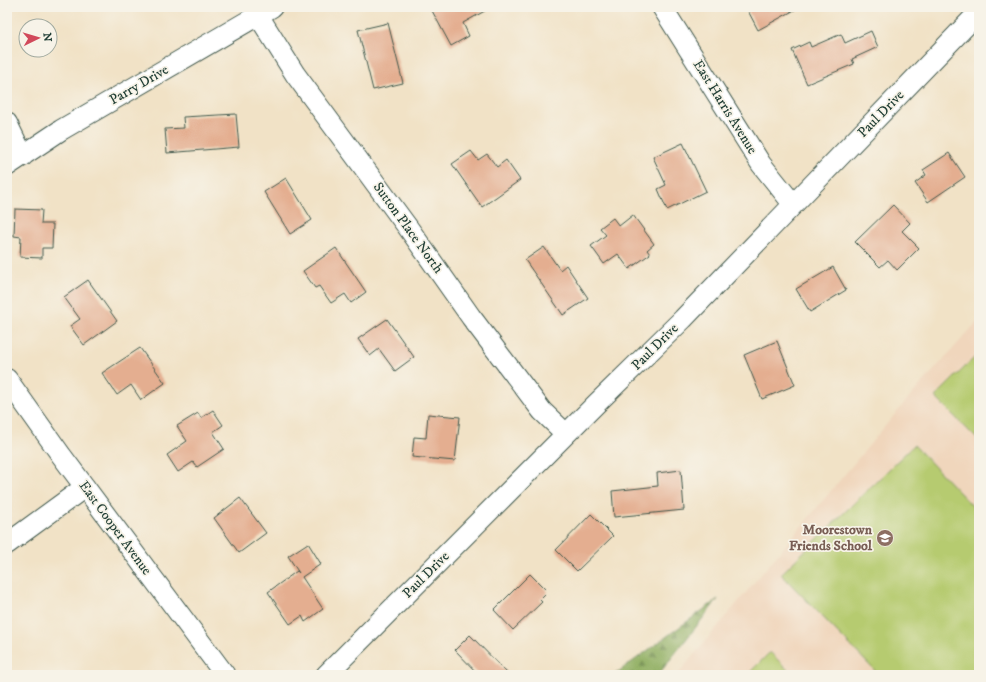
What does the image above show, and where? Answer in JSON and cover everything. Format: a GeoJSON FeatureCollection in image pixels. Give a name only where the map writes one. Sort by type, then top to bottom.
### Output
{"type":"FeatureCollection","features":[{"type":"Feature","properties":{"kind":"street","name":"East Harris Avenue"},"geometry":{"type":"LineString","coordinates":[[662,7],[761,164],[793,204]]}},
{"type":"Feature","properties":{"kind":"street","name":"Parry Drive"},"geometry":{"type":"LineString","coordinates":[[15,161],[61,130],[265,11]]}},
{"type":"Feature","properties":{"kind":"street","name":"Sutton Place North"},"geometry":{"type":"LineString","coordinates":[[265,11],[295,74],[471,317],[542,411],[566,434]]}},
{"type":"Feature","properties":{"kind":"street","name":"Paul Drive"},"geometry":{"type":"LineString","coordinates":[[326,675],[683,319],[979,12]]}},
{"type":"Feature","properties":{"kind":"street"},"geometry":{"type":"LineString","coordinates":[[7,123],[15,161]]}},
{"type":"Feature","properties":{"kind":"street","name":"East Cooper Avenue"},"geometry":{"type":"LineString","coordinates":[[7,379],[130,550],[225,675]]}},
{"type":"Feature","properties":{"kind":"street"},"geometry":{"type":"LineString","coordinates":[[7,544],[85,487]]}},
{"type":"Feature","properties":{"kind":"shaded area","name":"Moorestown Friends School"},"geometry":{"type":"Polygon","coordinates":[[[979,320],[979,675],[677,675],[907,400],[979,320]]]}},
{"type":"Feature","properties":{"kind":"green space"},"geometry":{"type":"Polygon","coordinates":[[[979,353],[979,441],[935,397],[979,353]]]}},
{"type":"Feature","properties":{"kind":"green space"},"geometry":{"type":"Polygon","coordinates":[[[914,445],[979,513],[979,675],[879,675],[781,574],[914,445]]]}},
{"type":"Feature","properties":{"kind":"green space"},"geometry":{"type":"Polygon","coordinates":[[[718,599],[658,675],[614,675],[718,599]]]}},
{"type":"Feature","properties":{"kind":"green space"},"geometry":{"type":"Polygon","coordinates":[[[770,652],[793,675],[747,675],[770,652]]]}},
{"type":"Feature","properties":{"kind":"building"},"geometry":{"type":"Polygon","coordinates":[[[430,7],[492,7],[463,23],[469,36],[451,46],[430,7]]]}},
{"type":"Feature","properties":{"kind":"building"},"geometry":{"type":"Polygon","coordinates":[[[746,7],[800,7],[758,30],[746,7]]]}},
{"type":"Feature","properties":{"kind":"building"},"geometry":{"type":"Polygon","coordinates":[[[388,23],[403,83],[373,90],[358,30],[388,23]]]}},
{"type":"Feature","properties":{"kind":"building"},"geometry":{"type":"Polygon","coordinates":[[[871,31],[878,47],[852,59],[854,64],[807,84],[792,50],[809,42],[811,47],[841,34],[845,43],[871,31]]]}},
{"type":"Feature","properties":{"kind":"building"},"geometry":{"type":"Polygon","coordinates":[[[236,114],[239,147],[167,153],[165,129],[184,128],[183,117],[236,114]]]}},
{"type":"Feature","properties":{"kind":"building"},"geometry":{"type":"Polygon","coordinates":[[[683,143],[706,191],[667,210],[658,189],[666,185],[653,157],[683,143]]]}},
{"type":"Feature","properties":{"kind":"building"},"geometry":{"type":"Polygon","coordinates":[[[471,151],[478,160],[487,154],[497,167],[506,160],[520,180],[482,207],[452,164],[471,151]]]}},
{"type":"Feature","properties":{"kind":"building"},"geometry":{"type":"Polygon","coordinates":[[[949,153],[965,177],[928,202],[915,183],[926,175],[923,170],[949,153]]]}},
{"type":"Feature","properties":{"kind":"building"},"geometry":{"type":"Polygon","coordinates":[[[286,178],[312,220],[290,234],[264,192],[286,178]]]}},
{"type":"Feature","properties":{"kind":"building"},"geometry":{"type":"Polygon","coordinates":[[[893,205],[910,223],[902,231],[919,248],[897,270],[888,260],[880,267],[855,242],[893,205]]]}},
{"type":"Feature","properties":{"kind":"building"},"geometry":{"type":"Polygon","coordinates":[[[15,209],[42,210],[41,224],[53,224],[52,248],[42,248],[42,258],[20,257],[21,237],[14,236],[15,209]]]}},
{"type":"Feature","properties":{"kind":"building"},"geometry":{"type":"Polygon","coordinates":[[[633,215],[654,244],[647,250],[650,254],[629,269],[618,254],[604,264],[591,246],[606,235],[600,228],[613,218],[619,226],[633,215]]]}},
{"type":"Feature","properties":{"kind":"building"},"geometry":{"type":"Polygon","coordinates":[[[544,247],[560,270],[566,265],[588,298],[563,315],[525,260],[544,247]]]}},
{"type":"Feature","properties":{"kind":"building"},"geometry":{"type":"Polygon","coordinates":[[[336,248],[366,292],[351,303],[345,294],[331,303],[319,286],[315,288],[303,271],[336,248]]]}},
{"type":"Feature","properties":{"kind":"building"},"geometry":{"type":"Polygon","coordinates":[[[833,267],[846,290],[810,312],[796,289],[833,267]]]}},
{"type":"Feature","properties":{"kind":"building"},"geometry":{"type":"Polygon","coordinates":[[[88,280],[117,321],[84,345],[70,326],[80,319],[64,297],[88,280]]]}},
{"type":"Feature","properties":{"kind":"building"},"geometry":{"type":"Polygon","coordinates":[[[387,319],[414,357],[395,371],[379,349],[370,356],[358,339],[387,319]]]}},
{"type":"Feature","properties":{"kind":"building"},"geometry":{"type":"Polygon","coordinates":[[[777,341],[795,385],[762,399],[744,355],[777,341]]]}},
{"type":"Feature","properties":{"kind":"building"},"geometry":{"type":"Polygon","coordinates":[[[140,348],[165,383],[141,400],[131,385],[117,395],[102,373],[140,348]]]}},
{"type":"Feature","properties":{"kind":"building"},"geometry":{"type":"Polygon","coordinates":[[[213,410],[223,425],[213,432],[224,449],[197,467],[193,462],[178,472],[167,455],[187,441],[177,426],[198,413],[201,418],[213,410]]]}},
{"type":"Feature","properties":{"kind":"building"},"geometry":{"type":"Polygon","coordinates":[[[428,414],[460,417],[455,461],[412,457],[414,437],[426,438],[428,414]]]}},
{"type":"Feature","properties":{"kind":"building"},"geometry":{"type":"Polygon","coordinates":[[[681,470],[684,510],[614,517],[612,491],[658,486],[657,473],[681,470]]]}},
{"type":"Feature","properties":{"kind":"building"},"geometry":{"type":"Polygon","coordinates":[[[240,498],[266,533],[239,553],[214,518],[240,498]]]}},
{"type":"Feature","properties":{"kind":"building"},"geometry":{"type":"Polygon","coordinates":[[[591,514],[613,536],[577,571],[556,550],[591,514]]]}},
{"type":"Feature","properties":{"kind":"building"},"geometry":{"type":"Polygon","coordinates":[[[308,543],[321,564],[302,577],[323,609],[305,622],[302,616],[290,624],[268,592],[297,571],[299,573],[288,556],[308,543]]]}},
{"type":"Feature","properties":{"kind":"building"},"geometry":{"type":"Polygon","coordinates":[[[530,574],[548,592],[540,600],[542,602],[513,630],[494,610],[530,574]]]}},
{"type":"Feature","properties":{"kind":"building"},"geometry":{"type":"Polygon","coordinates":[[[470,635],[509,675],[479,675],[455,650],[470,635]]]}},
{"type":"Feature","properties":{"kind":"place","name":"Moorestown Friends School"},"geometry":{"type":"Point","coordinates":[885,538]}}]}
